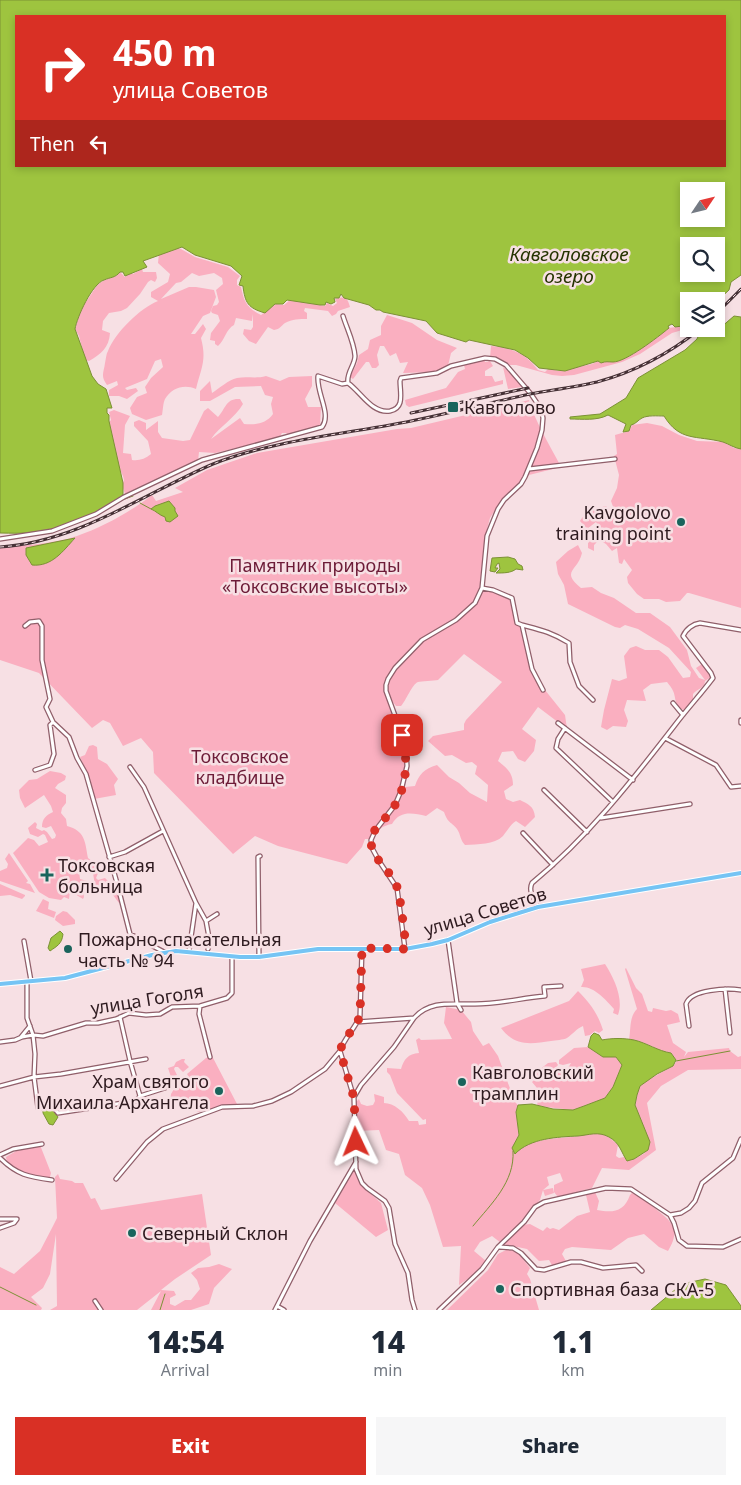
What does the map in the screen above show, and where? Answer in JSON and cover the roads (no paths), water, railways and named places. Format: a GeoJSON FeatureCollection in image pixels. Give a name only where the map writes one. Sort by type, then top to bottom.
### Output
{"type":"FeatureCollection","features":[{"type":"Feature","properties":{"kind":"main road","name":"улица Советов"},"geometry":{"type":"LineString","coordinates":[[0,984],[65,978],[164,952],[189,951],[232,957],[259,957],[312,950],[405,949],[448,940],[490,922],[538,907],[741,873]]}},
{"type":"Feature","properties":{"kind":"street"},"geometry":{"type":"LineString","coordinates":[[343,316],[351,337],[355,358],[347,379],[348,383],[369,403],[380,410],[394,410],[400,404],[400,381],[402,378],[437,373],[451,366],[485,358],[494,359],[506,365],[531,394],[543,418],[542,430],[529,468],[521,484],[504,500],[498,509],[487,536],[482,588],[475,602],[456,620],[422,640],[395,668],[386,686],[386,691],[406,749],[407,766],[401,791],[395,805],[375,831],[371,840],[372,848],[379,861],[397,888],[405,949]]}},
{"type":"Feature","properties":{"kind":"street"},"geometry":{"type":"LineString","coordinates":[[0,538],[52,532],[96,514],[124,498],[202,460],[322,427],[326,416],[317,385],[318,376],[342,384],[348,383]]}},
{"type":"Feature","properties":{"kind":"street"},"geometry":{"type":"LineString","coordinates":[[529,468],[615,459]]}},
{"type":"Feature","properties":{"kind":"street"},"geometry":{"type":"LineString","coordinates":[[482,588],[493,590],[512,598],[517,622],[541,629],[568,643],[570,662],[579,686],[593,700]]}},
{"type":"Feature","properties":{"kind":"street"},"geometry":{"type":"LineString","coordinates":[[25,626],[36,620],[42,626],[42,660],[50,700],[46,707],[53,722],[69,737],[86,774],[130,934],[164,952]]}},
{"type":"Feature","properties":{"kind":"street"},"geometry":{"type":"LineString","coordinates":[[538,907],[530,887],[532,883],[600,818],[713,678],[683,636],[684,633],[687,629],[698,623],[741,630]]}},
{"type":"Feature","properties":{"kind":"street"},"geometry":{"type":"LineString","coordinates":[[522,625],[532,669],[543,690]]}},
{"type":"Feature","properties":{"kind":"street"},"geometry":{"type":"LineString","coordinates":[[673,703],[683,715]]}},
{"type":"Feature","properties":{"kind":"street"},"geometry":{"type":"LineString","coordinates":[[35,770],[50,765],[54,754],[50,725],[53,722]]}},
{"type":"Feature","properties":{"kind":"street"},"geometry":{"type":"LineString","coordinates":[[558,723],[632,780]]}},
{"type":"Feature","properties":{"kind":"street"},"geometry":{"type":"LineString","coordinates":[[565,728],[558,739],[556,748],[613,802]]}},
{"type":"Feature","properties":{"kind":"street"},"geometry":{"type":"LineString","coordinates":[[665,738],[716,765],[731,787],[741,786]]}},
{"type":"Feature","properties":{"kind":"street"},"geometry":{"type":"LineString","coordinates":[[130,767],[144,788],[206,921],[210,943],[208,949]]}},
{"type":"Feature","properties":{"kind":"street"},"geometry":{"type":"LineString","coordinates":[[544,790],[587,832]]}},
{"type":"Feature","properties":{"kind":"street"},"geometry":{"type":"LineString","coordinates":[[600,818],[690,804]]}},
{"type":"Feature","properties":{"kind":"street"},"geometry":{"type":"LineString","coordinates":[[109,857],[125,852],[163,831]]}},
{"type":"Feature","properties":{"kind":"street"},"geometry":{"type":"LineString","coordinates":[[523,833],[553,865]]}},
{"type":"Feature","properties":{"kind":"street"},"geometry":{"type":"LineString","coordinates":[[259,957],[258,858],[260,856]]}},
{"type":"Feature","properties":{"kind":"street"},"geometry":{"type":"LineString","coordinates":[[189,951],[196,903]]}},
{"type":"Feature","properties":{"kind":"street"},"geometry":{"type":"LineString","coordinates":[[206,921],[217,914]]}},
{"type":"Feature","properties":{"kind":"street"},"geometry":{"type":"LineString","coordinates":[[448,940],[457,1003],[461,1010]]}},
{"type":"Feature","properties":{"kind":"street"},"geometry":{"type":"LineString","coordinates":[[24,941],[29,982],[26,1013],[33,1035],[35,1054],[34,1077],[38,1108],[52,1106],[58,1113],[63,1114],[90,1107],[136,1101],[140,1096],[168,1088]]}},
{"type":"Feature","properties":{"kind":"street"},"geometry":{"type":"LineString","coordinates":[[116,1179],[147,1142],[163,1129],[222,1107],[253,1106],[272,1101],[291,1092],[325,1068],[340,1051],[342,1043],[357,1022],[361,1003],[362,948]]}},
{"type":"Feature","properties":{"kind":"street","name":"улица Гоголя"},"geometry":{"type":"LineString","coordinates":[[0,1042],[33,1035],[43,1036],[86,1023],[98,1023],[129,1013],[160,1014],[172,1007],[200,1006],[227,998],[231,995],[232,957]]}},
{"type":"Feature","properties":{"kind":"street"},"geometry":{"type":"LineString","coordinates":[[354,1098],[361,1085],[394,1047],[419,1012],[427,1008],[457,1003],[475,1004],[544,996],[544,987],[561,986]]}},
{"type":"Feature","properties":{"kind":"street"},"geometry":{"type":"LineString","coordinates":[[689,1026],[686,1004],[692,996],[717,989],[741,990]]}},
{"type":"Feature","properties":{"kind":"street"},"geometry":{"type":"LineString","coordinates":[[725,989],[730,1033]]}},
{"type":"Feature","properties":{"kind":"street"},"geometry":{"type":"LineString","coordinates":[[200,1006],[199,1014],[210,1057]]}},
{"type":"Feature","properties":{"kind":"street"},"geometry":{"type":"LineString","coordinates":[[120,1017],[140,1096]]}},
{"type":"Feature","properties":{"kind":"street"},"geometry":{"type":"LineString","coordinates":[[357,1022],[414,1018]]}},
{"type":"Feature","properties":{"kind":"street"},"geometry":{"type":"LineString","coordinates":[[18,1039],[30,1026]]}},
{"type":"Feature","properties":{"kind":"street"},"geometry":{"type":"LineString","coordinates":[[340,1051],[354,1098],[356,1169],[362,1183],[385,1201],[389,1208],[395,1244],[408,1273],[415,1310]]}},
{"type":"Feature","properties":{"kind":"street"},"geometry":{"type":"LineString","coordinates":[[0,1086],[34,1077],[101,1068],[146,1059]]}},
{"type":"Feature","properties":{"kind":"street"},"geometry":{"type":"LineString","coordinates":[[670,1216],[681,1213],[689,1208],[695,1201],[702,1184],[733,1158],[741,1139]]}},
{"type":"Feature","properties":{"kind":"street"},"geometry":{"type":"LineString","coordinates":[[42,1144],[13,1149],[0,1156],[11,1169],[28,1177],[52,1180]]}},
{"type":"Feature","properties":{"kind":"street"},"geometry":{"type":"LineString","coordinates":[[275,1310],[310,1241],[356,1162]]}},
{"type":"Feature","properties":{"kind":"street"},"geometry":{"type":"LineString","coordinates":[[439,1310],[482,1269],[498,1247],[524,1222],[538,1204],[549,1200],[606,1188],[632,1190],[670,1216],[674,1223],[678,1240],[687,1246],[723,1247],[741,1239]]}},
{"type":"Feature","properties":{"kind":"street"},"geometry":{"type":"LineString","coordinates":[[0,1218],[17,1219],[14,1223],[0,1228]]}},
{"type":"Feature","properties":{"kind":"street"},"geometry":{"type":"LineString","coordinates":[[498,1247],[513,1248],[521,1253],[536,1269],[544,1270],[571,1262],[581,1262],[603,1268],[636,1265],[642,1270]]}},
{"type":"Feature","properties":{"kind":"street"},"geometry":{"type":"LineString","coordinates":[[96,1301],[101,1310]]}},
{"type":"Feature","properties":{"kind":"street"},"geometry":{"type":"LineString","coordinates":[[277,1306],[284,1310]]}},
{"type":"Feature","properties":{"kind":"water","name":"Кавголовское озеро"},"geometry":{"type":"Polygon","coordinates":[[[0,0],[741,0],[741,275],[731,282],[729,290],[725,294],[725,292],[680,292],[680,326],[675,327],[672,324],[668,326],[669,328],[650,343],[619,361],[601,363],[598,361],[565,371],[539,368],[515,350],[469,340],[466,342],[437,333],[426,321],[376,310],[369,305],[344,298],[341,294],[339,298],[334,298],[335,302],[331,304],[326,302],[325,305],[287,300],[283,304],[275,304],[265,313],[248,304],[243,286],[239,285],[242,276],[231,266],[195,255],[182,247],[143,261],[147,267],[125,276],[123,272],[120,272],[99,283],[90,294],[75,329],[92,376],[98,384],[106,389],[112,408],[107,408],[107,413],[109,415],[123,483],[123,495],[104,508],[70,524],[31,533],[0,533],[0,0]]]}},
{"type":"Feature","properties":{"kind":"water"},"geometry":{"type":"Polygon","coordinates":[[[734,316],[741,317],[741,449],[723,442],[683,434],[676,430],[664,416],[644,417],[631,425],[629,431],[623,432],[626,424],[608,415],[594,419],[570,419],[570,417],[600,414],[626,398],[638,378],[685,350],[698,337],[725,337],[725,324],[734,316]]]}},
{"type":"Feature","properties":{"kind":"water"},"geometry":{"type":"Polygon","coordinates":[[[169,501],[175,508],[178,516],[170,522],[151,509],[169,501]]]}},
{"type":"Feature","properties":{"kind":"water"},"geometry":{"type":"Polygon","coordinates":[[[75,538],[51,561],[32,565],[26,555],[26,548],[75,538]]]}},
{"type":"Feature","properties":{"kind":"water"},"geometry":{"type":"Polygon","coordinates":[[[508,557],[515,559],[522,566],[523,570],[516,569],[505,573],[496,573],[500,569],[499,563],[495,568],[498,568],[495,572],[490,571],[492,558],[508,557]]]}},
{"type":"Feature","properties":{"kind":"water"},"geometry":{"type":"Polygon","coordinates":[[[60,931],[63,934],[62,940],[50,951],[48,948],[51,938],[60,931]]]}},
{"type":"Feature","properties":{"kind":"water"},"geometry":{"type":"Polygon","coordinates":[[[594,1033],[599,1035],[602,1040],[630,1039],[639,1041],[671,1053],[676,1060],[673,1066],[640,1086],[637,1095],[635,1105],[650,1142],[648,1150],[627,1161],[613,1139],[605,1135],[594,1134],[545,1139],[528,1145],[515,1154],[512,1148],[519,1135],[516,1112],[518,1105],[532,1104],[553,1109],[573,1110],[605,1098],[613,1087],[622,1065],[616,1057],[603,1057],[588,1047],[591,1036],[594,1033]]]}},
{"type":"Feature","properties":{"kind":"water"},"geometry":{"type":"Polygon","coordinates":[[[43,1109],[52,1109],[58,1117],[53,1125],[49,1124],[43,1113],[43,1109]]]}},
{"type":"Feature","properties":{"kind":"water"},"geometry":{"type":"Polygon","coordinates":[[[705,1279],[726,1285],[741,1306],[741,1310],[651,1310],[682,1284],[705,1279]]]}},
{"type":"Feature","properties":{"kind":"waterway"},"geometry":{"type":"LineString","coordinates":[[122,500],[133,496]]}},
{"type":"Feature","properties":{"kind":"waterway"},"geometry":{"type":"LineString","coordinates":[[140,503],[151,509]]}},
{"type":"Feature","properties":{"kind":"waterway"},"geometry":{"type":"LineString","coordinates":[[676,1061],[730,1051]]}},
{"type":"Feature","properties":{"kind":"waterway"},"geometry":{"type":"LineString","coordinates":[[473,1226],[501,1192],[506,1183],[513,1162],[513,1151]]}},
{"type":"Feature","properties":{"kind":"waterway"},"geometry":{"type":"LineString","coordinates":[[0,1287],[36,1305]]}},
{"type":"Feature","properties":{"kind":"waterway"},"geometry":{"type":"LineString","coordinates":[[160,1310],[165,1294]]}},
{"type":"Feature","properties":{"kind":"railway"},"geometry":{"type":"LineString","coordinates":[[725,305],[741,289]]}},
{"type":"Feature","properties":{"kind":"railway"},"geometry":{"type":"LineString","coordinates":[[0,547],[29,543],[83,526],[110,515],[213,464],[255,450],[300,440],[408,422],[530,394],[597,382],[651,361],[689,337]]}},
{"type":"Feature","properties":{"kind":"railway"},"geometry":{"type":"LineString","coordinates":[[411,413],[528,388]]}},
{"type":"Feature","properties":{"kind":"place","name":"Кавголово"},"geometry":{"type":"Point","coordinates":[453,407]}},
{"type":"Feature","properties":{"kind":"place","name":"Kavgolovo training point"},"geometry":{"type":"Point","coordinates":[681,522]}},
{"type":"Feature","properties":{"kind":"place","name":"Токсовская больница"},"geometry":{"type":"Point","coordinates":[47,875]}},
{"type":"Feature","properties":{"kind":"place","name":"Пожарно-спасательная часть № 94"},"geometry":{"type":"Point","coordinates":[68,949]}},
{"type":"Feature","properties":{"kind":"place","name":"Кавголовский трамплин"},"geometry":{"type":"Point","coordinates":[462,1082]}},
{"type":"Feature","properties":{"kind":"place","name":"Храм святого Михаила Архангела"},"geometry":{"type":"Point","coordinates":[219,1091]}},
{"type":"Feature","properties":{"kind":"place","name":"Северный Склон"},"geometry":{"type":"Point","coordinates":[132,1233]}},
{"type":"Feature","properties":{"kind":"place","name":"Спортивная база СКА-5"},"geometry":{"type":"Point","coordinates":[500,1289]}},
{"type":"Feature","properties":{"kind":"park label","name":"Памятник природы «Токсовские высоты»"},"geometry":{"type":"Point","coordinates":[315,575]}},
{"type":"Feature","properties":{"kind":"park label","name":"Токсовское кладбище"},"geometry":{"type":"Point","coordinates":[240,766]}}]}
